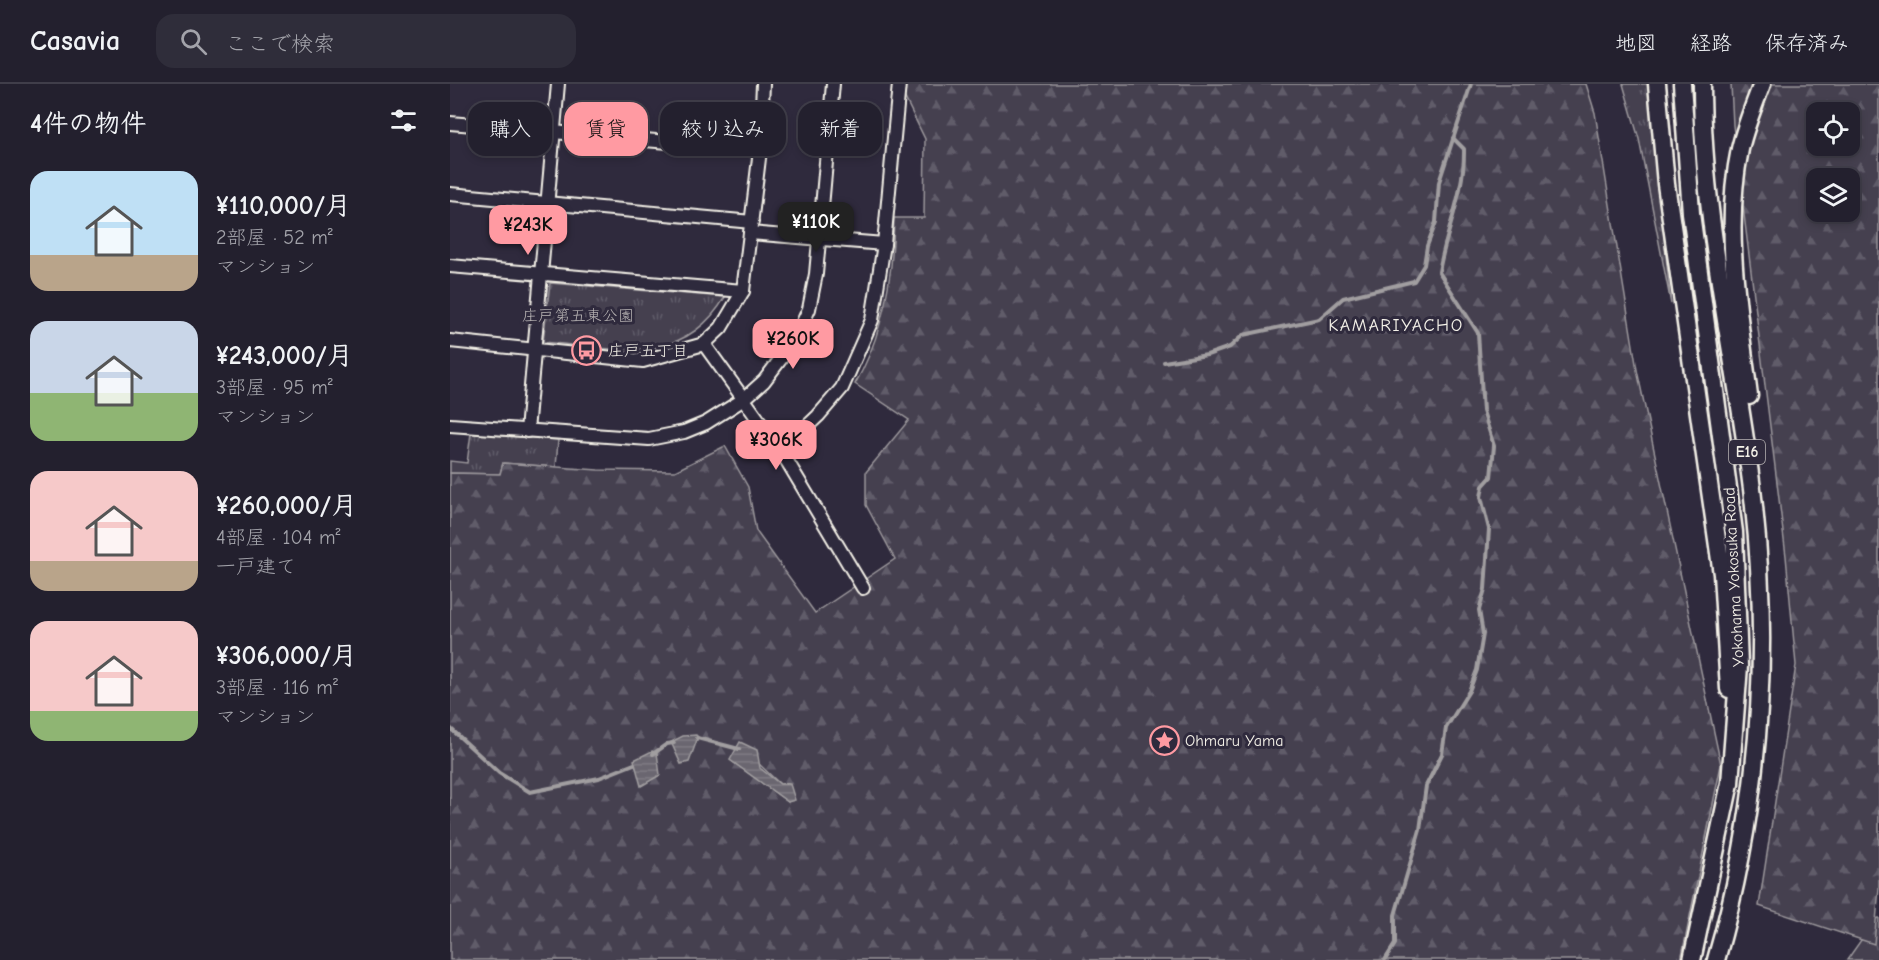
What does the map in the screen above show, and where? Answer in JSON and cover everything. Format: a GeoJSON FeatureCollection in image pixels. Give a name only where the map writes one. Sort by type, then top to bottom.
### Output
{"type":"FeatureCollection","features":[{"type":"Feature","properties":{"kind":"highway","name":"E16"},"geometry":{"type":"LineString","coordinates":[[1657,84],[1672,226],[1722,574],[1730,783]]}},
{"type":"Feature","properties":{"kind":"highway","name":"Yokohama Yokosuka Road"},"geometry":{"type":"LineString","coordinates":[[1682,84],[1691,213],[1734,532],[1740,666],[1725,818],[1692,960]]}},
{"type":"Feature","properties":{"kind":"highway","name":"Yokohama Yokosuka Road"},"geometry":{"type":"LineString","coordinates":[[1702,84],[1712,211],[1752,491],[1760,582],[1761,680],[1756,756],[1747,821],[1716,960]]}},
{"type":"Feature","properties":{"kind":"highway","name":"E16"},"geometry":{"type":"LineString","coordinates":[[1761,680],[1767,558],[1762,490],[1740,320],[1733,228],[1740,149],[1762,84]]}},
{"type":"Feature","properties":{"kind":"street"},"geometry":{"type":"LineString","coordinates":[[527,431],[558,84]]}},
{"type":"Feature","properties":{"kind":"street"},"geometry":{"type":"LineString","coordinates":[[762,102],[763,84]]}},
{"type":"Feature","properties":{"kind":"street"},"geometry":{"type":"LineString","coordinates":[[450,425],[649,439],[684,432],[706,423],[744,399],[764,381],[795,340],[809,309],[816,274],[833,84]]}},
{"type":"Feature","properties":{"kind":"street"},"geometry":{"type":"LineString","coordinates":[[781,451],[818,417],[842,388],[872,320],[884,244],[899,84]]}},
{"type":"Feature","properties":{"kind":"street"},"geometry":{"type":"LineString","coordinates":[[450,123],[660,141]]}},
{"type":"Feature","properties":{"kind":"street"},"geometry":{"type":"LineString","coordinates":[[450,341],[643,361],[676,354],[704,344],[721,328],[743,291],[759,156]]}},
{"type":"Feature","properties":{"kind":"street"},"geometry":{"type":"LineString","coordinates":[[450,194],[547,203],[751,227],[818,238],[884,244]]}},
{"type":"Feature","properties":{"kind":"street"},"geometry":{"type":"LineString","coordinates":[[450,266],[743,291]]}},
{"type":"Feature","properties":{"kind":"street"},"geometry":{"type":"LineString","coordinates":[[704,344],[781,451],[863,588]]}},
{"type":"Feature","properties":{"kind":"green space"},"geometry":{"type":"Polygon","coordinates":[[[903,84],[1586,84],[1595,113],[1637,370],[1721,765],[1681,960],[450,960],[450,473],[500,474],[503,463],[598,470],[675,471],[725,446],[748,487],[756,531],[815,613],[895,559],[866,505],[866,472],[909,420],[855,384],[873,345],[885,304],[892,261],[894,218],[924,218],[925,139],[902,92],[903,84]],[[730,760],[788,802],[788,783],[780,784],[759,764],[730,760]]]}},
{"type":"Feature","properties":{"kind":"green space"},"geometry":{"type":"Polygon","coordinates":[[[1623,84],[1648,84],[1671,304],[1639,139],[1623,84]]]}},
{"type":"Feature","properties":{"kind":"green space"},"geometry":{"type":"Polygon","coordinates":[[[1731,84],[1879,84],[1879,888],[1874,944],[1759,906],[1796,665],[1786,556],[1733,125],[1731,84]]]}},
{"type":"Feature","properties":{"kind":"green space","name":"庄戸第五東公園"},"geometry":{"type":"Polygon","coordinates":[[[550,283],[725,297],[708,320],[689,335],[667,344],[644,349],[595,348],[543,342],[550,283]]]}},
{"type":"Feature","properties":{"kind":"green space"},"geometry":{"type":"Polygon","coordinates":[[[471,433],[558,440],[556,467],[503,463],[500,474],[450,473],[450,461],[467,463],[471,433]]]}},
{"type":"Feature","properties":{"kind":"green space"},"geometry":{"type":"Polygon","coordinates":[[[1879,918],[1879,960],[1847,960],[1864,936],[1871,920],[1879,918]]]}},
{"type":"Feature","properties":{"kind":"shaded area"},"geometry":{"type":"Polygon","coordinates":[[[696,735],[698,737],[689,762],[681,764],[671,742],[683,736],[696,735]]]}},
{"type":"Feature","properties":{"kind":"shaded area"},"geometry":{"type":"Polygon","coordinates":[[[740,742],[757,750],[760,768],[780,784],[790,784],[795,800],[788,802],[730,760],[740,742]]]}},
{"type":"Feature","properties":{"kind":"shaded area"},"geometry":{"type":"Polygon","coordinates":[[[652,751],[657,753],[660,775],[641,786],[634,760],[652,751]]]}},
{"type":"Feature","properties":{"kind":"waterway"},"geometry":{"type":"LineString","coordinates":[[1164,362],[1207,355],[1230,347],[1243,335],[1319,319],[1343,298],[1414,281],[1424,265],[1427,246],[1436,222],[1439,182],[1471,84]]}},
{"type":"Feature","properties":{"kind":"waterway"},"geometry":{"type":"LineString","coordinates":[[1385,960],[1395,944],[1395,915],[1420,830],[1426,786],[1442,754],[1446,728],[1469,691],[1477,670],[1483,634],[1479,610],[1485,589],[1489,529],[1481,497],[1483,486],[1491,477],[1494,446],[1483,411],[1478,333],[1439,272],[1464,165],[1464,149],[1453,138]]}},
{"type":"Feature","properties":{"kind":"waterway"},"geometry":{"type":"LineString","coordinates":[[450,728],[499,773],[530,792],[599,778],[634,764]]}},
{"type":"Feature","properties":{"kind":"waterway"},"geometry":{"type":"LineString","coordinates":[[697,738],[739,749]]}},
{"type":"Feature","properties":{"kind":"waterway"},"geometry":{"type":"LineString","coordinates":[[653,754],[667,744],[674,743]]}},
{"type":"Feature","properties":{"kind":"place","name":"庄戸五丁目"},"geometry":{"type":"Point","coordinates":[587,350]}},
{"type":"Feature","properties":{"kind":"place","name":"Ohmaru Yama"},"geometry":{"type":"Point","coordinates":[1164,740]}},
{"type":"Feature","properties":{"kind":"district","name":"KAMARIYACHO"},"geometry":{"type":"Point","coordinates":[1396,325]}}]}
